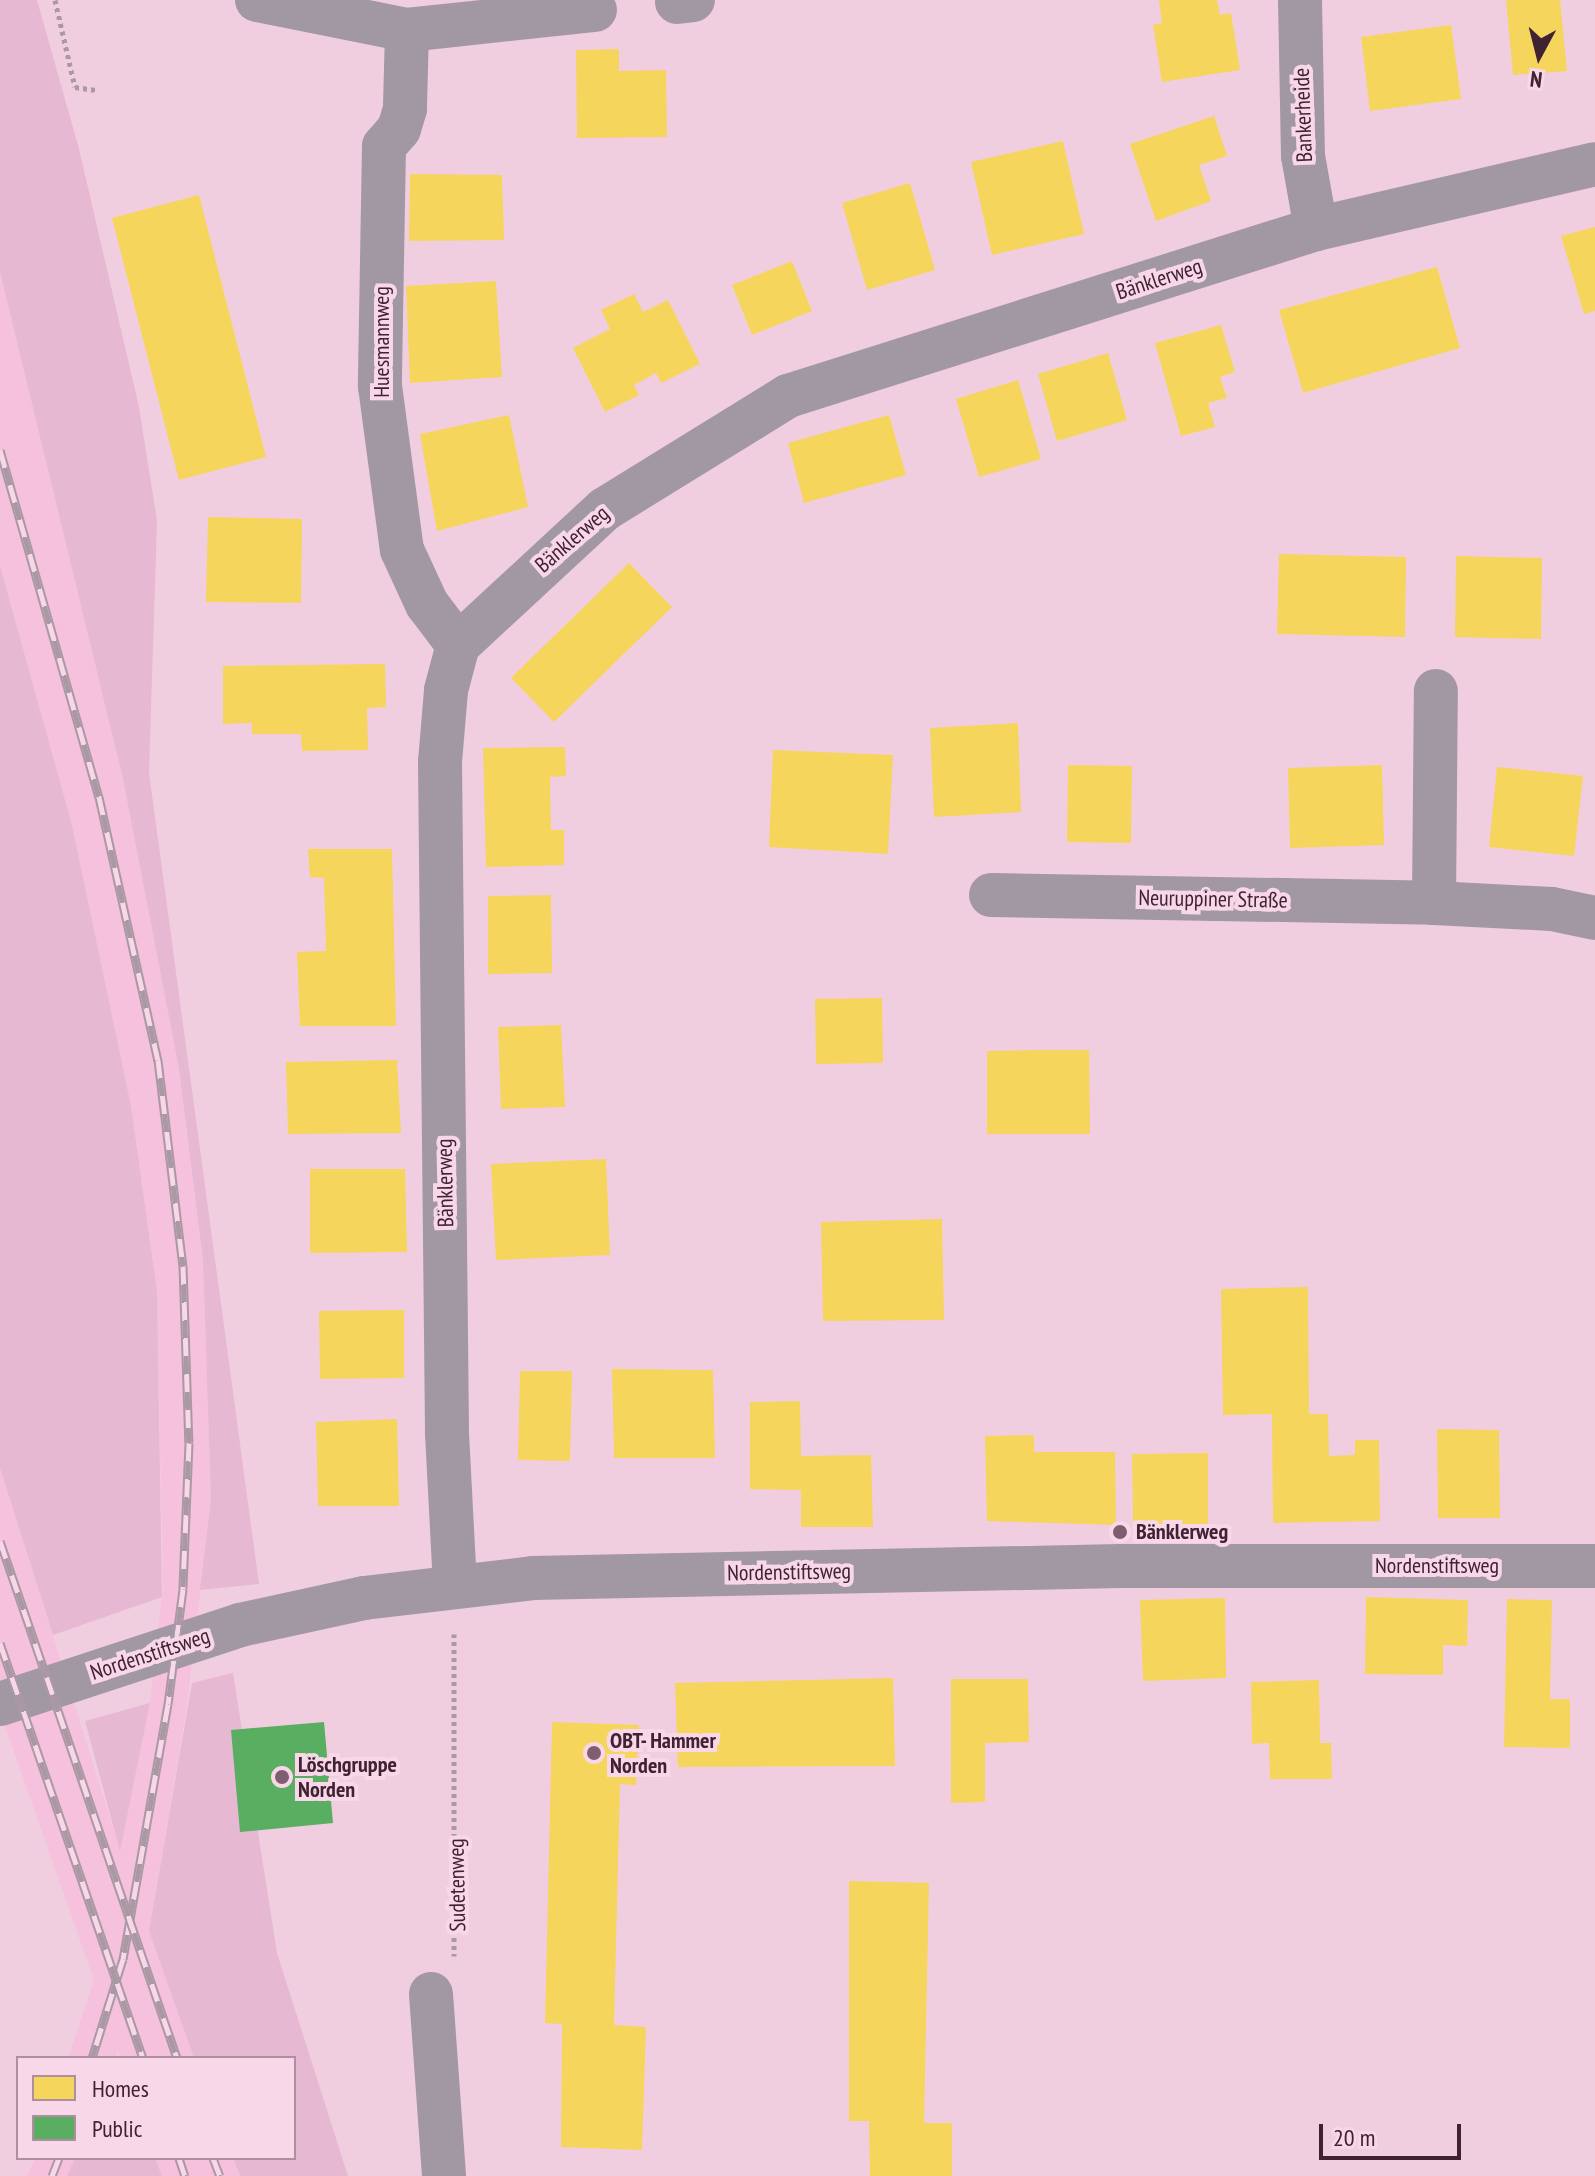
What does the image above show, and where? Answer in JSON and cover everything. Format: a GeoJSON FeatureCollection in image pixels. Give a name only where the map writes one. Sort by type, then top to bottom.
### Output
{"type":"FeatureCollection","features":[{"type":"Feature","properties":{"kind":"street"},"geometry":{"type":"LineString","coordinates":[[257,0],[407,30],[595,10]]}},
{"type":"Feature","properties":{"kind":"street","name":"Bankerheide"},"geometry":{"type":"LineString","coordinates":[[1300,0],[1303,156],[1316,229]]}},
{"type":"Feature","properties":{"kind":"street","name":"Huesmannweg"},"geometry":{"type":"LineString","coordinates":[[407,30],[405,109],[399,129],[384,146],[380,386],[402,550],[427,604],[458,645]]}},
{"type":"Feature","properties":{"kind":"street","name":"Bänklerweg"},"geometry":{"type":"LineString","coordinates":[[455,1586],[447,1431],[440,762],[446,690],[458,645],[605,509],[788,396],[1316,229],[1595,164]]}},
{"type":"Feature","properties":{"kind":"street"},"geometry":{"type":"LineString","coordinates":[[1434,903],[1436,691]]}},
{"type":"Feature","properties":{"kind":"street","name":"Neuruppiner Straße"},"geometry":{"type":"LineString","coordinates":[[991,895],[1434,903],[1552,909],[1595,918]]}},
{"type":"Feature","properties":{"kind":"street","name":"Nordenstiftsweg"},"geometry":{"type":"LineString","coordinates":[[0,1704],[240,1625],[364,1598],[455,1586],[617,1575],[1595,1566]]}},
{"type":"Feature","properties":{"kind":"street"},"geometry":{"type":"LineString","coordinates":[[431,1994],[444,2176]]}},
{"type":"Feature","properties":{"kind":"path"},"geometry":{"type":"LineString","coordinates":[[55,0],[75,87],[96,90]]}},
{"type":"Feature","properties":{"kind":"path","name":"Sudetenweg"},"geometry":{"type":"LineString","coordinates":[[431,1994],[458,1950],[455,1586]]}},
{"type":"Feature","properties":{"kind":"shaded area"},"geometry":{"type":"Polygon","coordinates":[[[0,0],[37,0],[79,149],[139,407],[157,521],[149,773],[259,1584],[200,1590],[211,1499],[203,1260],[179,1069],[123,779],[0,272],[0,0]]]}},
{"type":"Feature","properties":{"kind":"shaded area"},"geometry":{"type":"Polygon","coordinates":[[[0,272],[123,779],[179,1069],[203,1260],[211,1499],[187,1706],[149,1931],[193,2056],[119,2056],[118,2051],[116,2056],[69,2056],[94,1980],[0,1712],[0,1468],[120,1849],[150,1703],[163,1586],[157,1291],[131,1106],[72,825],[0,566],[0,272]]]}},
{"type":"Feature","properties":{"kind":"shaded area"},"geometry":{"type":"Polygon","coordinates":[[[0,566],[72,825],[131,1106],[157,1291],[162,1597],[53,1635],[0,1468],[0,566]]]}},
{"type":"Feature","properties":{"kind":"shaded area"},"geometry":{"type":"Polygon","coordinates":[[[233,1673],[277,1953],[348,2176],[240,2176],[234,2160],[296,2160],[296,2056],[193,2056],[149,1931],[192,1683],[233,1673]]]}},
{"type":"Feature","properties":{"kind":"shaded area"},"geometry":{"type":"Polygon","coordinates":[[[150,1703],[120,1851],[85,1721],[150,1703]]]}},
{"type":"Feature","properties":{"kind":"shaded area"},"geometry":{"type":"Polygon","coordinates":[[[34,2160],[74,2160],[67,2176],[27,2176],[34,2160]]]}},
{"type":"Feature","properties":{"kind":"shaded area"},"geometry":{"type":"Polygon","coordinates":[[[74,2160],[156,2160],[162,2176],[67,2176],[74,2160]]]}},
{"type":"Feature","properties":{"kind":"shaded area"},"geometry":{"type":"Polygon","coordinates":[[[156,2160],[234,2160],[240,2176],[162,2176],[156,2160]]]}},
{"type":"Feature","properties":{"kind":"building: Homes"},"geometry":{"type":"Polygon","coordinates":[[[1159,0],[1217,0],[1220,15],[1231,13],[1240,70],[1162,82],[1153,25],[1162,23],[1159,0]]]}},
{"type":"Feature","properties":{"kind":"building: Homes"},"geometry":{"type":"Polygon","coordinates":[[[1506,0],[1560,0],[1567,71],[1513,75],[1506,0]]]}},
{"type":"Feature","properties":{"kind":"building: Homes"},"geometry":{"type":"Polygon","coordinates":[[[1451,25],[1461,99],[1370,111],[1361,37],[1451,25]]]}},
{"type":"Feature","properties":{"kind":"building: Homes"},"geometry":{"type":"Polygon","coordinates":[[[619,49],[619,71],[666,70],[667,137],[577,138],[576,50],[619,49]]]}},
{"type":"Feature","properties":{"kind":"building: Homes"},"geometry":{"type":"Polygon","coordinates":[[[1214,116],[1227,156],[1199,165],[1211,201],[1156,221],[1130,144],[1214,116]]]}},
{"type":"Feature","properties":{"kind":"building: Homes"},"geometry":{"type":"Polygon","coordinates":[[[1063,141],[1084,234],[992,255],[971,162],[1063,141]]]}},
{"type":"Feature","properties":{"kind":"building: Homes"},"geometry":{"type":"Polygon","coordinates":[[[410,174],[502,175],[504,240],[409,241],[410,174]]]}},
{"type":"Feature","properties":{"kind":"building: Homes"},"geometry":{"type":"Polygon","coordinates":[[[910,183],[935,270],[867,290],[842,203],[910,183]]]}},
{"type":"Feature","properties":{"kind":"building: Homes"},"geometry":{"type":"Polygon","coordinates":[[[199,195],[266,457],[179,480],[112,218],[199,195]]]}},
{"type":"Feature","properties":{"kind":"building: Homes"},"geometry":{"type":"Polygon","coordinates":[[[1595,227],[1595,311],[1584,314],[1561,236],[1595,227]]]}},
{"type":"Feature","properties":{"kind":"building: Homes"},"geometry":{"type":"Polygon","coordinates":[[[792,261],[812,311],[752,335],[732,285],[792,261]]]}},
{"type":"Feature","properties":{"kind":"building: Homes"},"geometry":{"type":"Polygon","coordinates":[[[1437,267],[1460,348],[1303,393],[1279,310],[1437,267]]]}},
{"type":"Feature","properties":{"kind":"building: Homes"},"geometry":{"type":"Polygon","coordinates":[[[496,281],[502,377],[410,383],[406,286],[496,281]]]}},
{"type":"Feature","properties":{"kind":"building: Homes"},"geometry":{"type":"Polygon","coordinates":[[[634,294],[643,312],[668,300],[700,364],[661,383],[656,373],[634,385],[639,395],[605,412],[573,348],[610,329],[601,310],[634,294]]]}},
{"type":"Feature","properties":{"kind":"building: Homes"},"geometry":{"type":"Polygon","coordinates":[[[1221,325],[1235,372],[1220,377],[1227,398],[1208,403],[1215,427],[1181,436],[1155,343],[1221,325]]]}},
{"type":"Feature","properties":{"kind":"building: Homes"},"geometry":{"type":"Polygon","coordinates":[[[1108,353],[1127,420],[1057,441],[1038,374],[1108,353]]]}},
{"type":"Feature","properties":{"kind":"building: Homes"},"geometry":{"type":"Polygon","coordinates":[[[1018,380],[1041,459],[979,477],[956,399],[1018,380]]]}},
{"type":"Feature","properties":{"kind":"building: Homes"},"geometry":{"type":"Polygon","coordinates":[[[509,415],[528,507],[437,531],[420,434],[509,415]]]}},
{"type":"Feature","properties":{"kind":"building: Homes"},"geometry":{"type":"Polygon","coordinates":[[[889,415],[906,475],[804,503],[788,443],[889,415]]]}},
{"type":"Feature","properties":{"kind":"building: Homes"},"geometry":{"type":"Polygon","coordinates":[[[208,517],[302,519],[301,603],[206,602],[208,517]]]}},
{"type":"Feature","properties":{"kind":"building: Homes"},"geometry":{"type":"Polygon","coordinates":[[[1279,554],[1406,557],[1405,637],[1277,634],[1279,554]]]}},
{"type":"Feature","properties":{"kind":"building: Homes"},"geometry":{"type":"Polygon","coordinates":[[[1456,556],[1542,558],[1541,639],[1455,637],[1456,556]]]}},
{"type":"Feature","properties":{"kind":"building: Homes"},"geometry":{"type":"Polygon","coordinates":[[[629,563],[672,607],[554,722],[511,678],[629,563]]]}},
{"type":"Feature","properties":{"kind":"building: Homes"},"geometry":{"type":"Polygon","coordinates":[[[385,664],[386,707],[367,708],[368,750],[302,751],[301,734],[252,734],[252,723],[223,724],[223,666],[385,664]]]}},
{"type":"Feature","properties":{"kind":"building: Homes"},"geometry":{"type":"Polygon","coordinates":[[[1018,723],[1021,812],[934,817],[930,728],[1018,723]]]}},
{"type":"Feature","properties":{"kind":"building: Homes"},"geometry":{"type":"Polygon","coordinates":[[[565,747],[566,776],[550,777],[551,830],[564,830],[564,865],[486,867],[483,748],[565,747]]]}},
{"type":"Feature","properties":{"kind":"building: Homes"},"geometry":{"type":"Polygon","coordinates":[[[773,750],[893,755],[888,854],[769,847],[773,750]]]}},
{"type":"Feature","properties":{"kind":"building: Homes"},"geometry":{"type":"Polygon","coordinates":[[[1068,765],[1132,766],[1131,843],[1067,842],[1068,765]]]}},
{"type":"Feature","properties":{"kind":"building: Homes"},"geometry":{"type":"Polygon","coordinates":[[[1382,765],[1384,845],[1290,848],[1288,768],[1382,765]]]}},
{"type":"Feature","properties":{"kind":"building: Homes"},"geometry":{"type":"Polygon","coordinates":[[[1497,767],[1583,776],[1574,856],[1489,847],[1497,767]]]}},
{"type":"Feature","properties":{"kind":"building: Homes"},"geometry":{"type":"Polygon","coordinates":[[[308,849],[392,849],[396,1026],[300,1026],[297,952],[326,951],[324,878],[310,877],[308,849]]]}},
{"type":"Feature","properties":{"kind":"building: Homes"},"geometry":{"type":"Polygon","coordinates":[[[551,895],[552,973],[488,974],[488,896],[551,895]]]}},
{"type":"Feature","properties":{"kind":"building: Homes"},"geometry":{"type":"Polygon","coordinates":[[[882,998],[883,1063],[816,1064],[815,999],[882,998]]]}},
{"type":"Feature","properties":{"kind":"building: Homes"},"geometry":{"type":"Polygon","coordinates":[[[561,1025],[565,1107],[501,1109],[498,1027],[561,1025]]]}},
{"type":"Feature","properties":{"kind":"building: Homes"},"geometry":{"type":"Polygon","coordinates":[[[1089,1050],[1090,1134],[987,1134],[987,1051],[1089,1050]]]}},
{"type":"Feature","properties":{"kind":"building: Homes"},"geometry":{"type":"Polygon","coordinates":[[[397,1060],[401,1133],[288,1134],[286,1062],[397,1060]]]}},
{"type":"Feature","properties":{"kind":"building: Homes"},"geometry":{"type":"Polygon","coordinates":[[[606,1159],[610,1255],[496,1260],[491,1164],[606,1159]]]}},
{"type":"Feature","properties":{"kind":"building: Homes"},"geometry":{"type":"Polygon","coordinates":[[[310,1169],[405,1169],[407,1252],[310,1253],[310,1169]]]}},
{"type":"Feature","properties":{"kind":"building: Homes"},"geometry":{"type":"Polygon","coordinates":[[[942,1219],[944,1320],[823,1321],[821,1222],[942,1219]]]}},
{"type":"Feature","properties":{"kind":"building: Homes"},"geometry":{"type":"Polygon","coordinates":[[[1308,1287],[1309,1414],[1328,1414],[1329,1456],[1355,1455],[1355,1440],[1379,1440],[1380,1521],[1273,1523],[1272,1414],[1223,1415],[1221,1289],[1308,1287]]]}},
{"type":"Feature","properties":{"kind":"building: Homes"},"geometry":{"type":"Polygon","coordinates":[[[404,1310],[404,1378],[320,1379],[319,1311],[404,1310]]]}},
{"type":"Feature","properties":{"kind":"building: Homes"},"geometry":{"type":"Polygon","coordinates":[[[612,1369],[713,1370],[715,1458],[614,1458],[612,1369]]]}},
{"type":"Feature","properties":{"kind":"building: Homes"},"geometry":{"type":"Polygon","coordinates":[[[520,1371],[572,1371],[570,1461],[518,1460],[520,1371]]]}},
{"type":"Feature","properties":{"kind":"building: Homes"},"geometry":{"type":"Polygon","coordinates":[[[800,1401],[801,1456],[871,1455],[873,1527],[801,1527],[801,1490],[750,1489],[750,1402],[800,1401]]]}},
{"type":"Feature","properties":{"kind":"building: Homes"},"geometry":{"type":"Polygon","coordinates":[[[397,1419],[399,1506],[318,1506],[316,1422],[397,1419]]]}},
{"type":"Feature","properties":{"kind":"building: Homes"},"geometry":{"type":"Polygon","coordinates":[[[1437,1429],[1499,1430],[1500,1518],[1438,1518],[1437,1429]]]}},
{"type":"Feature","properties":{"kind":"building: Homes"},"geometry":{"type":"Polygon","coordinates":[[[1034,1435],[1034,1452],[1115,1452],[1116,1525],[987,1521],[985,1436],[1034,1435]]]}},
{"type":"Feature","properties":{"kind":"building: Homes"},"geometry":{"type":"Polygon","coordinates":[[[1208,1453],[1208,1524],[1133,1525],[1132,1454],[1208,1453]]]}},
{"type":"Feature","properties":{"kind":"building: Homes"},"geometry":{"type":"Polygon","coordinates":[[[1366,1597],[1468,1600],[1467,1646],[1443,1645],[1443,1675],[1365,1674],[1366,1597]]]}},
{"type":"Feature","properties":{"kind":"building: Homes"},"geometry":{"type":"Polygon","coordinates":[[[1225,1598],[1226,1678],[1143,1681],[1140,1600],[1225,1598]]]}},
{"type":"Feature","properties":{"kind":"building: Homes"},"geometry":{"type":"Polygon","coordinates":[[[1507,1599],[1552,1600],[1550,1699],[1570,1699],[1570,1748],[1504,1747],[1507,1599]]]}},
{"type":"Feature","properties":{"kind":"building: Homes"},"geometry":{"type":"Polygon","coordinates":[[[893,1678],[895,1766],[678,1767],[675,1683],[893,1678]]]}},
{"type":"Feature","properties":{"kind":"building: Homes"},"geometry":{"type":"Polygon","coordinates":[[[951,1679],[1028,1679],[1029,1742],[985,1743],[985,1802],[951,1803],[951,1679]]]}},
{"type":"Feature","properties":{"kind":"building: Homes"},"geometry":{"type":"Polygon","coordinates":[[[1319,1680],[1320,1743],[1331,1743],[1332,1779],[1270,1779],[1269,1743],[1252,1744],[1251,1682],[1319,1680]]]}},
{"type":"Feature","properties":{"kind":"building: Homes"},"geometry":{"type":"Polygon","coordinates":[[[552,1722],[639,1725],[636,1785],[620,1784],[614,2025],[646,2027],[642,2150],[561,2147],[562,2024],[545,2023],[552,1722]]]}},
{"type":"Feature","properties":{"kind":"building: Homes"},"geometry":{"type":"Polygon","coordinates":[[[849,1881],[929,1883],[924,2123],[952,2123],[952,2176],[870,2176],[869,2121],[849,2121],[849,1881]]]}},
{"type":"Feature","properties":{"kind":"building: Public","name":"Löschgruppe Norden"},"geometry":{"type":"Polygon","coordinates":[[[324,1722],[333,1823],[240,1832],[231,1730],[324,1722]]]}},
{"type":"Feature","properties":{"kind":"railway"},"geometry":{"type":"LineString","coordinates":[[0,450],[99,797],[158,1060],[183,1266],[189,1443],[183,1589],[168,1704],[123,1959],[93,2056]]}},
{"type":"Feature","properties":{"kind":"railway"},"geometry":{"type":"LineString","coordinates":[[0,1541],[176,2056]]}},
{"type":"Feature","properties":{"kind":"railway"},"geometry":{"type":"LineString","coordinates":[[0,1643],[142,2056]]}},
{"type":"Feature","properties":{"kind":"railway"},"geometry":{"type":"LineString","coordinates":[[52,2176],[58,2160]]}},
{"type":"Feature","properties":{"kind":"railway"},"geometry":{"type":"LineString","coordinates":[[180,2160],[185,2176]]}},
{"type":"Feature","properties":{"kind":"railway"},"geometry":{"type":"LineString","coordinates":[[214,2160],[220,2176]]}},
{"type":"Feature","properties":{"kind":"place","name":"Bänklerweg"},"geometry":{"type":"Point","coordinates":[1120,1532]}},
{"type":"Feature","properties":{"kind":"place","name":"OBT- Hammer Norden"},"geometry":{"type":"Point","coordinates":[594,1753]}},
{"type":"Feature","properties":{"kind":"place","name":"Löschgruppe Norden"},"geometry":{"type":"Point","coordinates":[282,1777]}}]}
